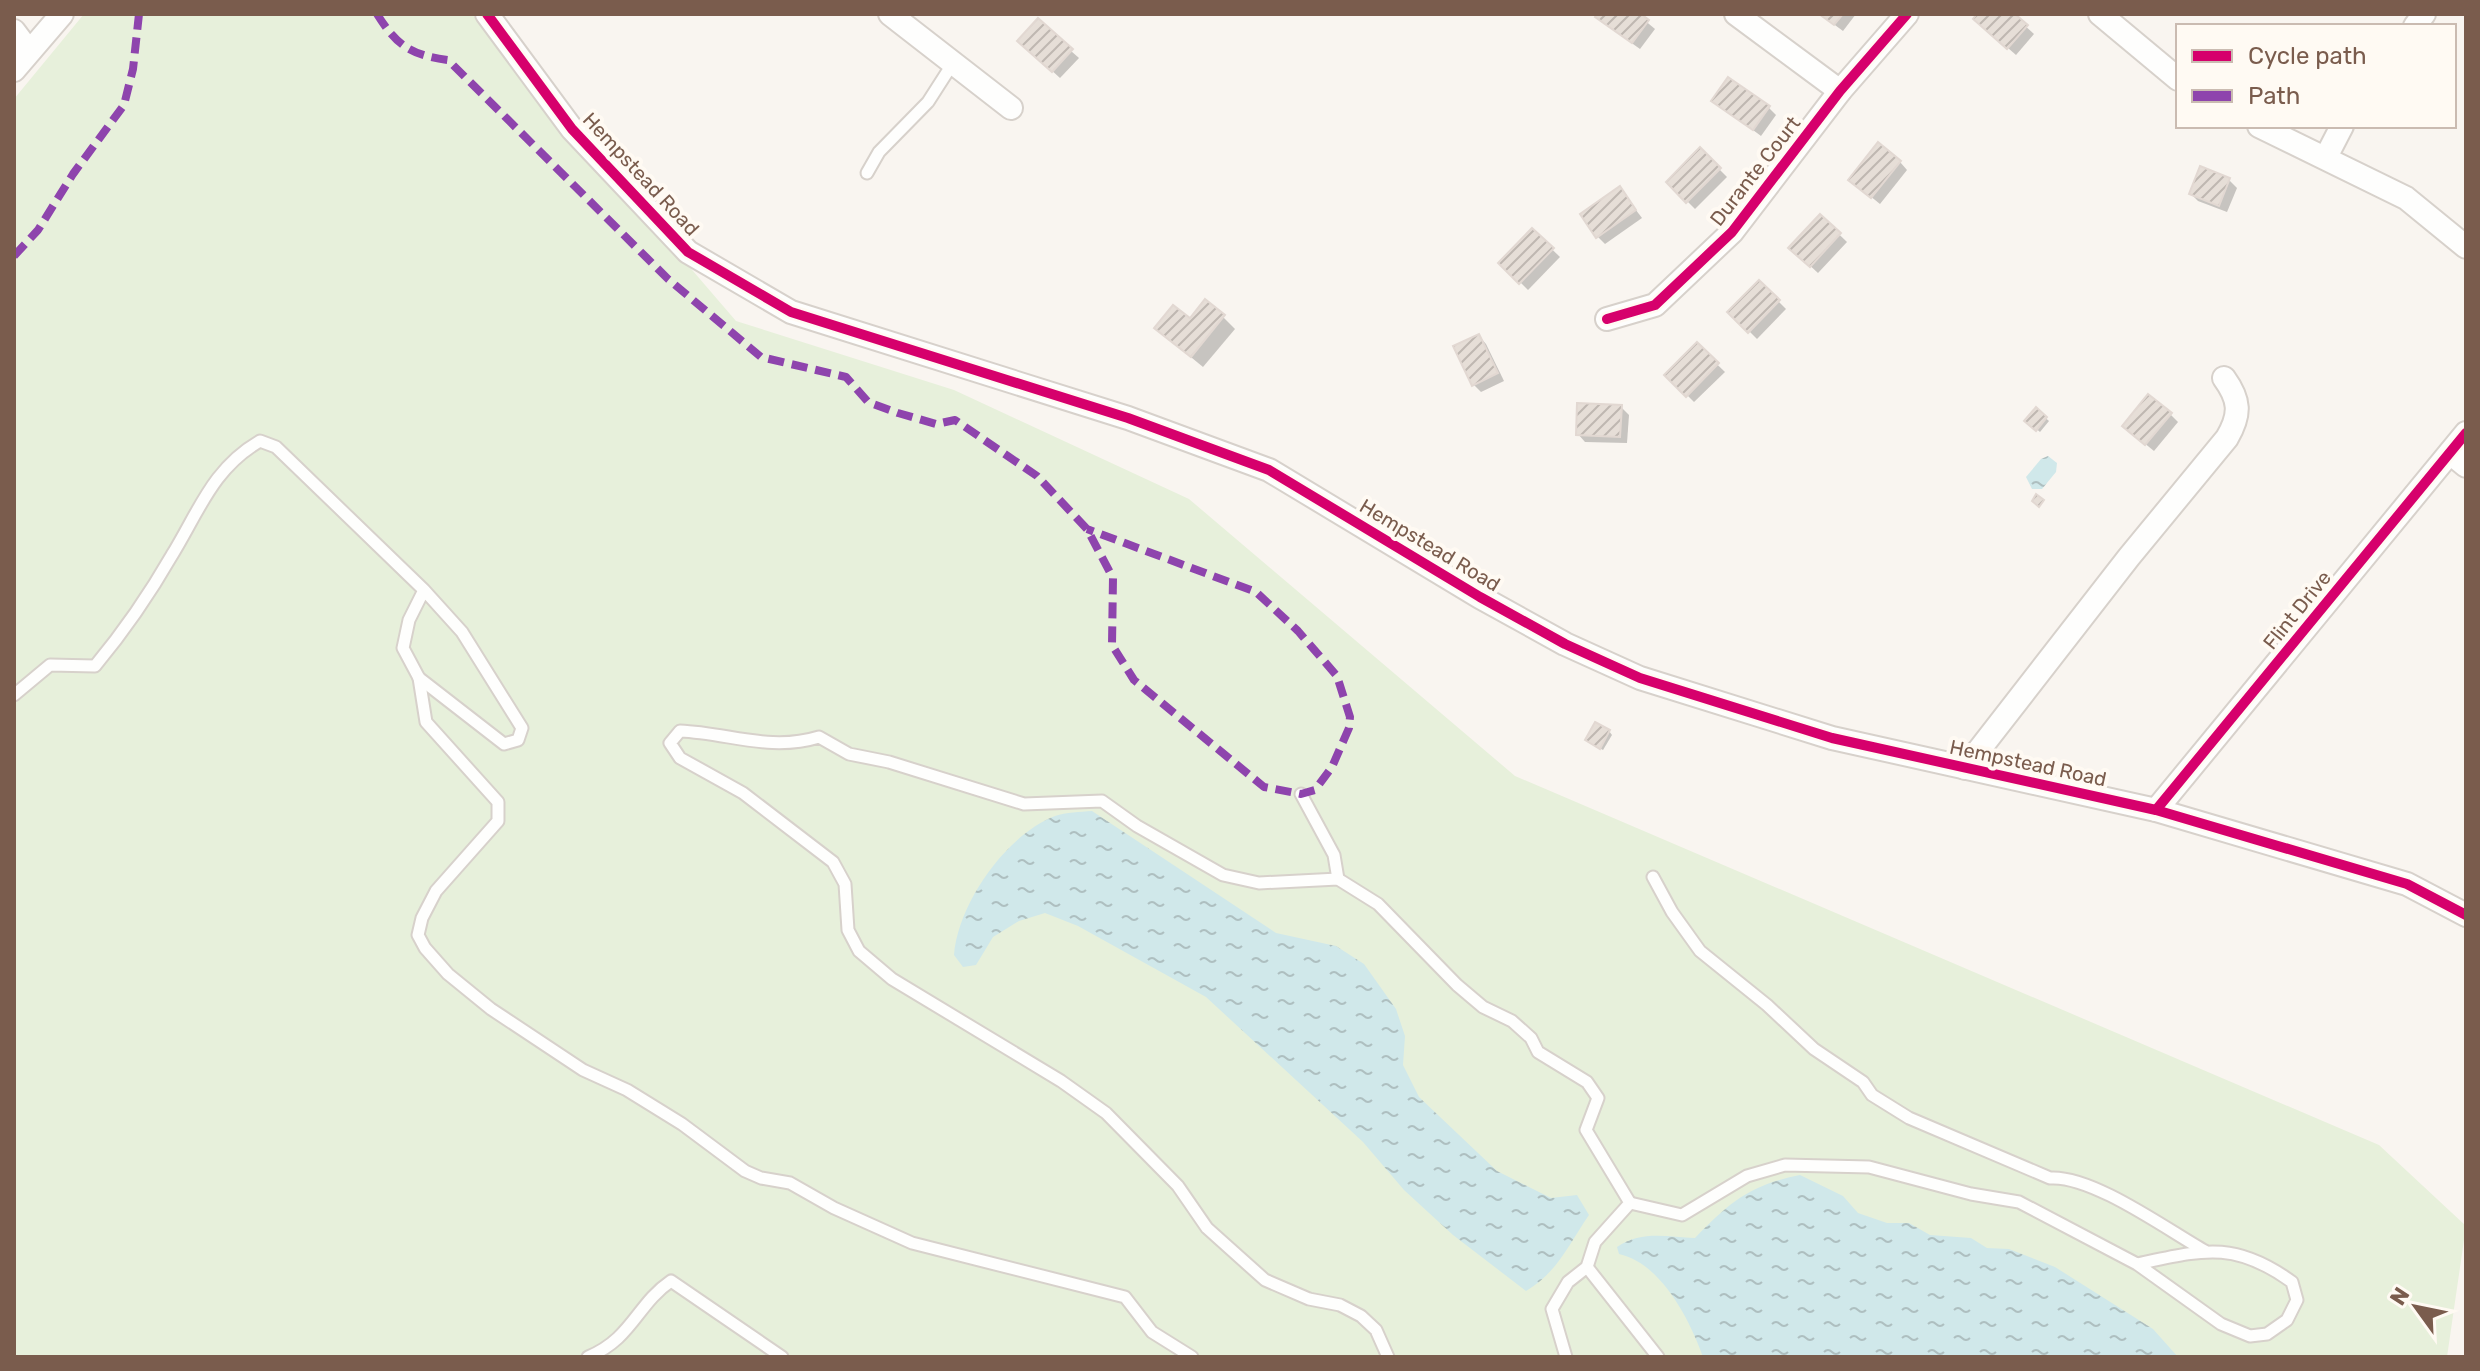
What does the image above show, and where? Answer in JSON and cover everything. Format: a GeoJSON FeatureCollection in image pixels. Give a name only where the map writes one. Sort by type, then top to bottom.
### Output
{"type":"FeatureCollection","features":[{"type":"Feature","properties":{"kind":"street"},"geometry":{"type":"LineString","coordinates":[[14,70],[62,14]]}},
{"type":"Feature","properties":{"kind":"street","name":"Hempstead Road"},"geometry":{"type":"LineString","coordinates":[[487,14],[572,129],[688,252],[791,312],[1128,418],[1269,470],[1480,597],[1565,644],[1640,678],[1832,738],[2156,810],[2407,884],[2466,915]]}},
{"type":"Feature","properties":{"kind":"street"},"geometry":{"type":"LineString","coordinates":[[890,14],[1011,108]]}},
{"type":"Feature","properties":{"kind":"street"},"geometry":{"type":"LineString","coordinates":[[1736,14],[1840,91]]}},
{"type":"Feature","properties":{"kind":"street","name":"Durante Court"},"geometry":{"type":"LineString","coordinates":[[1607,319],[1655,305],[1732,232],[1840,91],[1907,14]]}},
{"type":"Feature","properties":{"kind":"street"},"geometry":{"type":"LineString","coordinates":[[2100,14],[2176,77]]}},
{"type":"Feature","properties":{"kind":"street"},"geometry":{"type":"LineString","coordinates":[[14,31],[29,51]]}},
{"type":"Feature","properties":{"kind":"street"},"geometry":{"type":"LineString","coordinates":[[2263,128],[2406,198],[2466,247]]}},
{"type":"Feature","properties":{"kind":"street"},"geometry":{"type":"LineString","coordinates":[[2326,157],[2341,128]]}},
{"type":"Feature","properties":{"kind":"street","name":"Hempstead Road"},"geometry":{"type":"LineString","coordinates":[[1965,768],[2120,568],[2227,438],[2236,421],[2239,405],[2224,378]]}},
{"type":"Feature","properties":{"kind":"street","name":"Flint Drive"},"geometry":{"type":"LineString","coordinates":[[2156,810],[2458,460],[2466,433]]}},
{"type":"Feature","properties":{"kind":"lane"},"geometry":{"type":"LineString","coordinates":[[867,173],[879,152],[928,102],[953,63]]}},
{"type":"Feature","properties":{"kind":"lane"},"geometry":{"type":"LineString","coordinates":[[14,695],[50,665],[95,666],[133,621],[201,501],[235,455],[260,441],[276,447],[424,590],[462,632],[522,728],[518,740],[504,744],[419,678]]}},
{"type":"Feature","properties":{"kind":"lane"},"geometry":{"type":"LineString","coordinates":[[424,590],[409,620],[403,648],[419,678],[426,722],[498,802],[498,821],[436,891],[422,918],[418,935],[448,974],[547,1047],[682,1124],[745,1171],[761,1178],[790,1183],[834,1208],[912,1243],[1125,1297],[1152,1332],[1192,1357]]}},
{"type":"Feature","properties":{"kind":"lane"},"geometry":{"type":"LineString","coordinates":[[1388,1357],[1376,1330],[1361,1316],[1340,1305],[1309,1299],[1265,1280],[1207,1228],[1178,1186],[1106,1113],[1061,1081],[892,979],[870,961],[859,951],[848,930],[845,884],[833,862],[743,793],[680,758],[670,743],[680,731],[765,744],[793,745],[819,737],[849,754],[889,762],[1024,804],[1102,801],[1137,826],[1223,875],[1259,883],[1338,879],[1378,904],[1483,1007],[1512,1021],[1531,1038],[1538,1052],[1587,1082],[1598,1098],[1586,1130],[1630,1203],[1682,1215],[1747,1176],[1785,1165],[1869,1167],[1971,1194],[2019,1202],[2137,1264],[2221,1324],[2250,1336],[2267,1334],[2287,1320],[2297,1300],[2292,1282],[2238,1252],[2206,1251],[2137,1264]]}},
{"type":"Feature","properties":{"kind":"lane"},"geometry":{"type":"LineString","coordinates":[[1301,794],[1334,855],[1338,879]]}},
{"type":"Feature","properties":{"kind":"lane"},"geometry":{"type":"LineString","coordinates":[[1653,877],[1672,912],[1700,951],[1767,1005],[1814,1049],[1863,1082],[1872,1095],[1909,1118],[2050,1178],[2067,1177],[2091,1185],[2206,1251]]}},
{"type":"Feature","properties":{"kind":"lane"},"geometry":{"type":"LineString","coordinates":[[1566,1357],[1552,1309],[1553,1302],[1568,1282],[1587,1267],[1595,1242],[1630,1203]]}},
{"type":"Feature","properties":{"kind":"lane"},"geometry":{"type":"LineString","coordinates":[[1587,1267],[1658,1357]]}},
{"type":"Feature","properties":{"kind":"lane"},"geometry":{"type":"LineString","coordinates":[[588,1357],[604,1350],[630,1328],[656,1292],[671,1281],[782,1357]]}},
{"type":"Feature","properties":{"kind":"green space"},"geometry":{"type":"Polygon","coordinates":[[[84,14],[472,14],[736,321],[954,390],[1189,499],[1515,776],[2379,1145],[2466,1226],[2447,1357],[14,1357],[14,99],[84,14]]]}},
{"type":"Feature","properties":{"kind":"water"},"geometry":{"type":"Polygon","coordinates":[[[2048,456],[2057,463],[2056,472],[2042,489],[2032,489],[2026,477],[2041,459],[2048,456]]]}},
{"type":"Feature","properties":{"kind":"water"},"geometry":{"type":"Polygon","coordinates":[[[1092,811],[1276,933],[1336,946],[1364,964],[1396,1009],[1405,1036],[1403,1065],[1419,1097],[1497,1171],[1551,1198],[1577,1195],[1589,1215],[1546,1276],[1526,1291],[1453,1235],[1404,1190],[1363,1142],[1206,997],[1078,926],[1045,913],[1019,921],[993,937],[976,965],[963,967],[954,955],[957,935],[975,893],[988,873],[1019,838],[1037,825],[1055,816],[1092,811]]]}},
{"type":"Feature","properties":{"kind":"water"},"geometry":{"type":"Polygon","coordinates":[[[1800,1175],[1843,1196],[1858,1213],[1887,1223],[1909,1223],[1930,1235],[1971,1238],[1987,1248],[2009,1249],[2055,1267],[2153,1329],[2178,1357],[1703,1357],[1672,1295],[1648,1269],[1634,1259],[1619,1254],[1617,1247],[1645,1236],[1695,1238],[1742,1197],[1767,1184],[1800,1175]]]}},
{"type":"Feature","properties":{"kind":"building"},"geometry":{"type":"Polygon","coordinates":[[[1597,14],[1641,14],[1649,20],[1632,43],[1595,17],[1597,14]]]}},
{"type":"Feature","properties":{"kind":"building"},"geometry":{"type":"Polygon","coordinates":[[[1819,14],[1843,14],[1834,25],[1819,14]]]}},
{"type":"Feature","properties":{"kind":"building"},"geometry":{"type":"Polygon","coordinates":[[[1977,14],[2015,14],[2028,25],[2007,49],[1973,19],[1977,14]]]}},
{"type":"Feature","properties":{"kind":"building"},"geometry":{"type":"Polygon","coordinates":[[[1038,18],[1073,49],[1052,72],[1017,41],[1038,18]]]}},
{"type":"Feature","properties":{"kind":"building"},"geometry":{"type":"Polygon","coordinates":[[[1728,77],[1770,106],[1753,130],[1711,101],[1728,77]]]}},
{"type":"Feature","properties":{"kind":"building"},"geometry":{"type":"Polygon","coordinates":[[[1878,142],[1901,161],[1871,198],[1848,180],[1878,142]]]}},
{"type":"Feature","properties":{"kind":"building"},"geometry":{"type":"Polygon","coordinates":[[[1700,147],[1721,168],[1686,203],[1666,182],[1700,147]]]}},
{"type":"Feature","properties":{"kind":"building"},"geometry":{"type":"Polygon","coordinates":[[[2200,166],[2230,178],[2219,206],[2189,194],[2200,166]]]}},
{"type":"Feature","properties":{"kind":"building"},"geometry":{"type":"Polygon","coordinates":[[[1620,186],[1636,210],[1596,238],[1580,214],[1620,186]]]}},
{"type":"Feature","properties":{"kind":"building"},"geometry":{"type":"Polygon","coordinates":[[[1820,214],[1841,233],[1810,267],[1788,248],[1820,214]]]}},
{"type":"Feature","properties":{"kind":"building"},"geometry":{"type":"Polygon","coordinates":[[[1532,228],[1554,248],[1519,284],[1498,263],[1532,228]]]}},
{"type":"Feature","properties":{"kind":"building"},"geometry":{"type":"Polygon","coordinates":[[[1759,280],[1780,300],[1748,333],[1727,312],[1759,280]]]}},
{"type":"Feature","properties":{"kind":"building"},"geometry":{"type":"Polygon","coordinates":[[[1205,299],[1225,315],[1191,357],[1154,328],[1173,305],[1190,318],[1205,299]]]}},
{"type":"Feature","properties":{"kind":"building"},"geometry":{"type":"Polygon","coordinates":[[[1479,334],[1498,373],[1472,386],[1453,346],[1479,334]]]}},
{"type":"Feature","properties":{"kind":"building"},"geometry":{"type":"Polygon","coordinates":[[[1697,342],[1719,363],[1686,397],[1664,375],[1697,342]]]}},
{"type":"Feature","properties":{"kind":"building"},"geometry":{"type":"Polygon","coordinates":[[[2148,394],[2172,413],[2145,445],[2122,426],[2148,394]]]}},
{"type":"Feature","properties":{"kind":"building"},"geometry":{"type":"Polygon","coordinates":[[[1577,403],[1622,405],[1620,437],[1576,435],[1577,403]]]}},
{"type":"Feature","properties":{"kind":"building"},"geometry":{"type":"Polygon","coordinates":[[[2036,407],[2047,417],[2036,431],[2024,421],[2036,407]]]}},
{"type":"Feature","properties":{"kind":"building"},"geometry":{"type":"Polygon","coordinates":[[[2036,494],[2044,500],[2039,507],[2032,501],[2036,494]]]}},
{"type":"Feature","properties":{"kind":"building"},"geometry":{"type":"Polygon","coordinates":[[[1595,722],[1610,730],[1600,749],[1585,740],[1595,722]]]}},
{"type":"Feature","properties":{"kind":"marked path"},"geometry":{"type":"LineString","coordinates":[[14,256],[38,230],[73,174],[124,105],[133,69],[139,14]]}},
{"type":"Feature","properties":{"kind":"marked path"},"geometry":{"type":"LineString","coordinates":[[377,14],[391,34],[406,47],[448,60],[668,279],[761,357],[846,377],[868,402],[898,413],[936,424],[955,420],[1037,476],[1087,529],[1113,578],[1112,645],[1134,680],[1264,787],[1301,794],[1315,790],[1332,767],[1349,728],[1350,717],[1337,676],[1298,631],[1256,592],[1087,529]]}},
{"type":"Feature","properties":{"kind":"cycle path"},"geometry":{"type":"LineString","coordinates":[[487,14],[572,129],[688,252],[791,312],[1128,418],[1269,470],[1480,597],[1565,644],[1640,678],[1832,738],[2156,810],[2407,884],[2466,915]]}},
{"type":"Feature","properties":{"kind":"cycle path"},"geometry":{"type":"LineString","coordinates":[[1607,319],[1655,305],[1732,232],[1840,91],[1907,14]]}},
{"type":"Feature","properties":{"kind":"cycle path"},"geometry":{"type":"LineString","coordinates":[[2156,810],[2466,433]]}}]}
